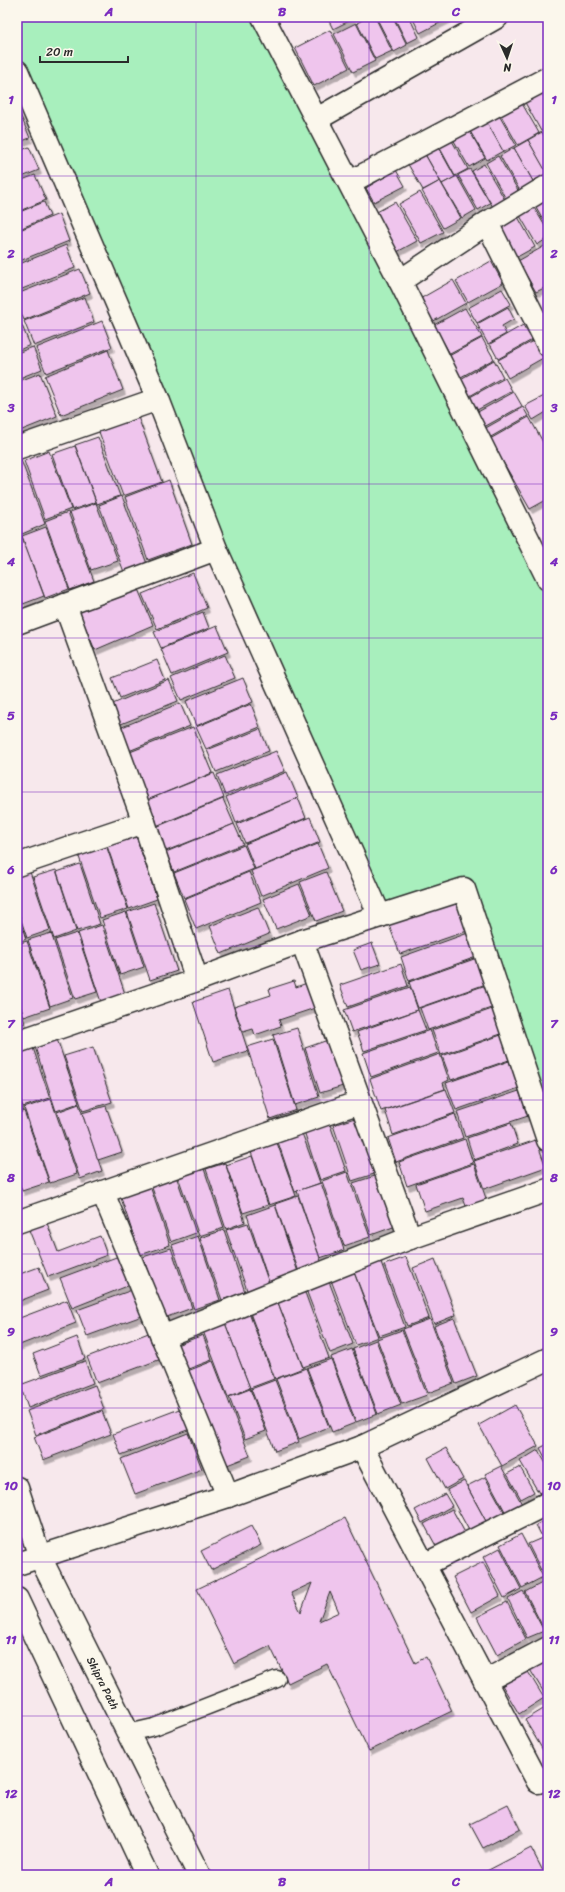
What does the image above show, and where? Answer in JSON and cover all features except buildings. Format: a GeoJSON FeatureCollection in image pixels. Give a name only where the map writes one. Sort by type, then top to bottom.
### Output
{"type":"FeatureCollection","features":[{"type":"Feature","properties":{"kind":"street"},"geometry":{"type":"LineString","coordinates":[[263,17],[350,182],[548,579]]}},
{"type":"Feature","properties":{"kind":"street"},"geometry":{"type":"LineString","coordinates":[[317,119],[497,17]]}},
{"type":"Feature","properties":{"kind":"street"},"geometry":{"type":"LineString","coordinates":[[17,71],[158,399],[216,549],[380,916]]}},
{"type":"Feature","properties":{"kind":"street"},"geometry":{"type":"LineString","coordinates":[[350,182],[548,78]]}},
{"type":"Feature","properties":{"kind":"street"},"geometry":{"type":"LineString","coordinates":[[400,281],[487,223],[548,186]]}},
{"type":"Feature","properties":{"kind":"street"},"geometry":{"type":"LineString","coordinates":[[487,223],[540,311],[548,345]]}},
{"type":"Feature","properties":{"kind":"street"},"geometry":{"type":"LineString","coordinates":[[17,448],[158,399]]}},
{"type":"Feature","properties":{"kind":"street"},"geometry":{"type":"LineString","coordinates":[[17,623],[216,549]]}},
{"type":"Feature","properties":{"kind":"street"},"geometry":{"type":"LineString","coordinates":[[65,605],[144,822],[197,980]]}},
{"type":"Feature","properties":{"kind":"street"},"geometry":{"type":"LineString","coordinates":[[17,865],[144,822]]}},
{"type":"Feature","properties":{"kind":"street"},"geometry":{"type":"LineString","coordinates":[[17,1042],[197,980],[302,941],[464,889],[548,1140]]}},
{"type":"Feature","properties":{"kind":"street"},"geometry":{"type":"LineString","coordinates":[[302,941],[410,1238]]}},
{"type":"Feature","properties":{"kind":"street"},"geometry":{"type":"LineString","coordinates":[[17,1222],[360,1102]]}},
{"type":"Feature","properties":{"kind":"street"},"geometry":{"type":"LineString","coordinates":[[162,1337],[410,1238],[548,1190]]}},
{"type":"Feature","properties":{"kind":"street"},"geometry":{"type":"LineString","coordinates":[[103,1193],[228,1496]]}},
{"type":"Feature","properties":{"kind":"street"},"geometry":{"type":"LineString","coordinates":[[17,1564],[228,1496],[362,1447],[548,1359]]}},
{"type":"Feature","properties":{"kind":"street"},"geometry":{"type":"LineString","coordinates":[[362,1447],[538,1782],[548,1777]]}},
{"type":"Feature","properties":{"kind":"street","name":"Shipra Path"},"geometry":{"type":"LineString","coordinates":[[17,1488],[40,1557],[199,1875]]}},
{"type":"Feature","properties":{"kind":"street"},"geometry":{"type":"LineString","coordinates":[[424,1565],[548,1503]]}},
{"type":"Feature","properties":{"kind":"street"},"geometry":{"type":"LineString","coordinates":[[17,1599],[147,1875]]}},
{"type":"Feature","properties":{"kind":"street"},"geometry":{"type":"LineString","coordinates":[[485,1681],[548,1648]]}},
{"type":"Feature","properties":{"kind":"lane"},"geometry":{"type":"LineString","coordinates":[[128,1733],[154,1727],[277,1678]]}},
{"type":"Feature","properties":{"kind":"green space"},"geometry":{"type":"Polygon","coordinates":[[[17,17],[263,17],[548,572],[548,1126],[464,889],[380,916],[17,71],[17,17]]]}}]}
